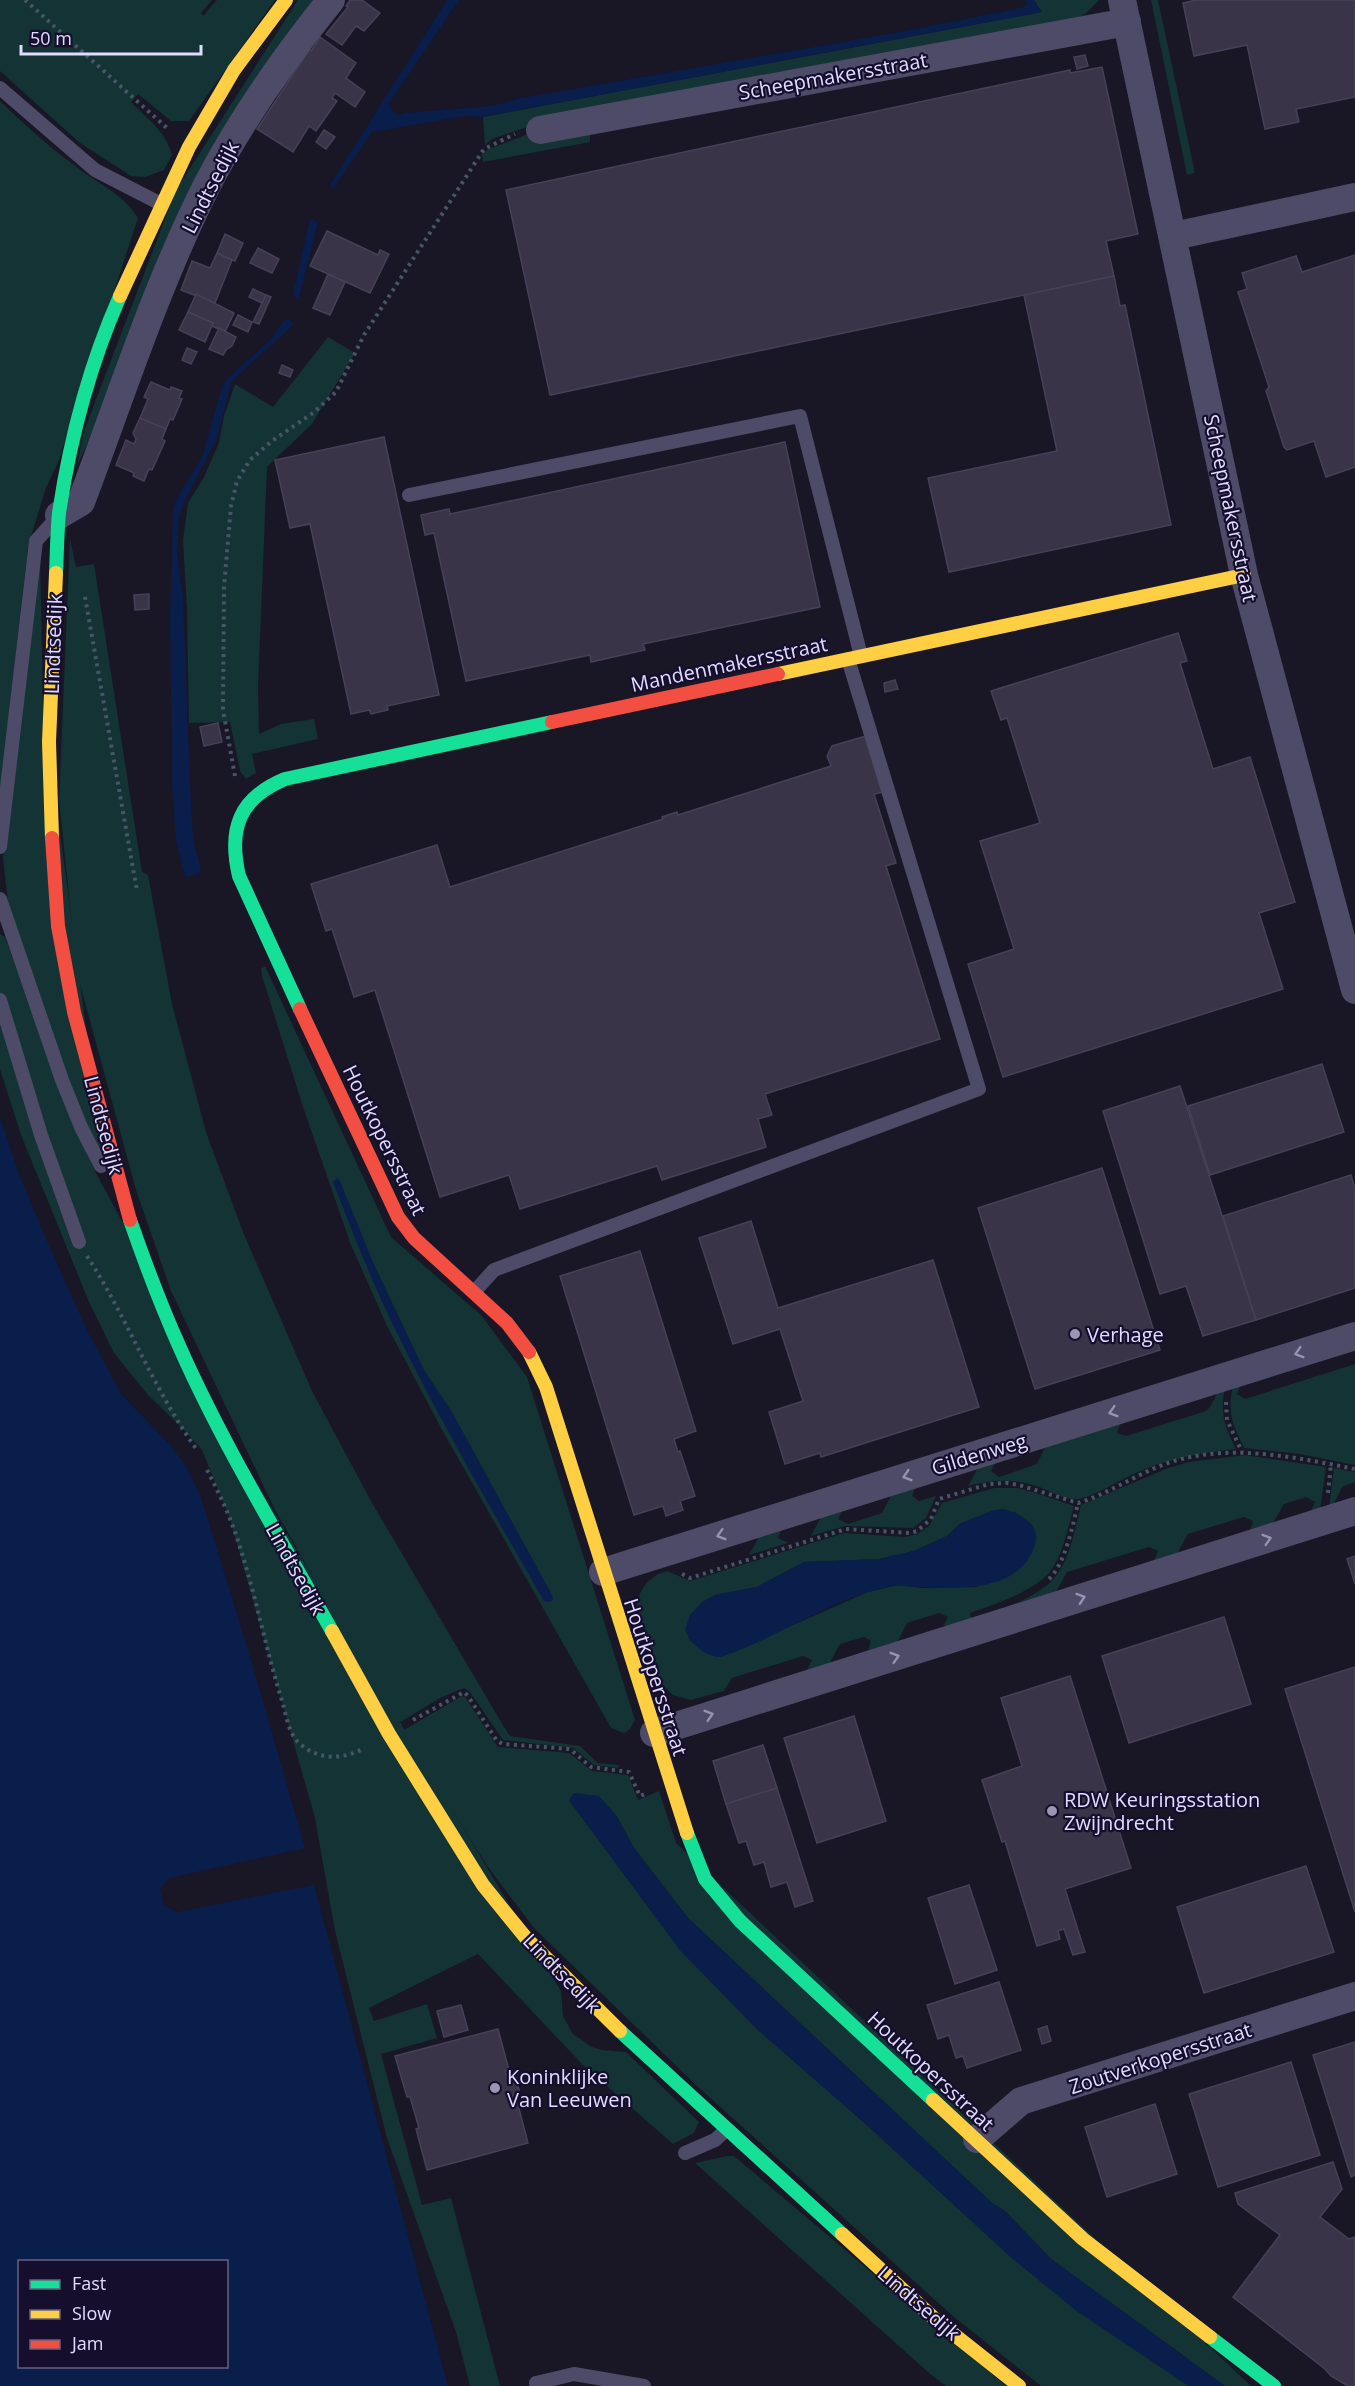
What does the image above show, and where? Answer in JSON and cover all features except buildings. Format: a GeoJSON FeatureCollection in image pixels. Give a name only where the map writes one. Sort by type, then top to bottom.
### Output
{"type":"FeatureCollection","features":[{"type":"Feature","properties":{"kind":"street","name":"Lindtsedijk"},"geometry":{"type":"LineString","coordinates":[[286,0],[234,70],[189,147],[110,319],[76,425],[59,514],[49,742],[52,850],[58,926],[74,1012],[124,1201],[148,1272],[180,1349],[224,1437],[389,1734],[483,1885],[520,1931],[597,2010],[937,2321],[1019,2386]]}},
{"type":"Feature","properties":{"kind":"street","name":"Lindtsedijk"},"geometry":{"type":"LineString","coordinates":[[59,514],[81,502],[162,288],[207,186],[232,142],[282,65],[330,0]]}},
{"type":"Feature","properties":{"kind":"street","name":"Scheepmakersstraat"},"geometry":{"type":"LineString","coordinates":[[540,130],[1124,11],[1174,236],[1244,575],[1355,990]]}},
{"type":"Feature","properties":{"kind":"street"},"geometry":{"type":"LineString","coordinates":[[1174,236],[1355,196]]}},
{"type":"Feature","properties":{"kind":"street","name":"Mandenmakersstraat"},"geometry":{"type":"LineString","coordinates":[[239,820],[248,804],[263,789],[285,779],[1244,575]]}},
{"type":"Feature","properties":{"kind":"street","name":"Houtkopersstraat"},"geometry":{"type":"LineString","coordinates":[[239,820],[234,843],[239,876],[385,1193],[398,1217],[414,1238],[513,1331],[531,1355],[546,1387],[670,1783],[705,1879],[740,1921],[1083,2239],[1274,2386]]}},
{"type":"Feature","properties":{"kind":"street","name":"Gildenweg"},"geometry":{"type":"LineString","coordinates":[[603,1572],[1355,1336]]}},
{"type":"Feature","properties":{"kind":"street"},"geometry":{"type":"LineString","coordinates":[[654,1733],[1355,1511]]}},
{"type":"Feature","properties":{"kind":"street","name":"Zoutverkopersstraat"},"geometry":{"type":"LineString","coordinates":[[977,2139],[1021,2102],[1355,1996]]}},
{"type":"Feature","properties":{"kind":"lane"},"geometry":{"type":"LineString","coordinates":[[0,88],[94,170],[161,204]]}},
{"type":"Feature","properties":{"kind":"lane"},"geometry":{"type":"LineString","coordinates":[[409,495],[800,416],[854,658],[979,1089],[494,1270],[474,1292]]}},
{"type":"Feature","properties":{"kind":"lane"},"geometry":{"type":"LineString","coordinates":[[0,847],[36,541],[59,514]]}},
{"type":"Feature","properties":{"kind":"lane"},"geometry":{"type":"LineString","coordinates":[[0,899],[0,905],[62,1080],[81,1127],[105,1173],[124,1201]]}},
{"type":"Feature","properties":{"kind":"lane"},"geometry":{"type":"LineString","coordinates":[[0,1000],[41,1135],[79,1242]]}},
{"type":"Feature","properties":{"kind":"lane"},"geometry":{"type":"LineString","coordinates":[[685,2153],[716,2140],[727,2129]]}},
{"type":"Feature","properties":{"kind":"lane"},"geometry":{"type":"LineString","coordinates":[[537,2386],[536,2383],[574,2374],[644,2386]]}},
{"type":"Feature","properties":{"kind":"path"},"geometry":{"type":"LineString","coordinates":[[25,0],[189,147]]}},
{"type":"Feature","properties":{"kind":"path"},"geometry":{"type":"LineString","coordinates":[[248,804],[234,774],[223,710],[224,587],[231,506],[237,481],[250,460],[272,441],[319,409],[336,392],[364,335],[484,149],[521,132],[535,128],[540,130]]}},
{"type":"Feature","properties":{"kind":"path"},"geometry":{"type":"LineString","coordinates":[[84,590],[137,891]]}},
{"type":"Feature","properties":{"kind":"path"},"geometry":{"type":"LineString","coordinates":[[79,1242],[135,1339],[175,1419],[199,1453]]}},
{"type":"Feature","properties":{"kind":"path"},"geometry":{"type":"LineString","coordinates":[[1230,1375],[1225,1408],[1227,1420],[1242,1452]]}},
{"type":"Feature","properties":{"kind":"path"},"geometry":{"type":"LineString","coordinates":[[666,1552],[675,1570],[690,1578],[846,1529],[910,1533],[924,1526],[931,1519],[939,1499],[989,1484],[1019,1485],[1078,1503],[1166,1464],[1191,1458],[1242,1452],[1281,1455],[1355,1469]]}},
{"type":"Feature","properties":{"kind":"path"},"geometry":{"type":"LineString","coordinates":[[203,1462],[222,1499],[238,1540],[275,1681],[289,1725],[297,1741],[314,1754],[329,1758],[350,1756],[389,1734]]}},
{"type":"Feature","properties":{"kind":"path"},"geometry":{"type":"LineString","coordinates":[[1046,1582],[1055,1571],[1067,1544],[1078,1503]]}},
{"type":"Feature","properties":{"kind":"path"},"geometry":{"type":"LineString","coordinates":[[417,1718],[464,1692],[497,1741],[503,1744],[570,1749],[591,1767],[629,1772],[640,1796],[670,1783]]}},
{"type":"Feature","properties":{"kind":"green space"},"geometry":{"type":"Polygon","coordinates":[[[0,0],[212,0],[201,13],[203,16],[217,0],[275,0],[189,121],[171,121],[138,94],[131,102],[161,132],[172,155],[164,170],[145,177],[131,176],[80,143],[0,71],[0,0]]]}},
{"type":"Feature","properties":{"kind":"green space"},"geometry":{"type":"Polygon","coordinates":[[[298,0],[315,0],[107,401],[77,466],[84,431],[176,190],[298,0]]]}},
{"type":"Feature","properties":{"kind":"green space"},"geometry":{"type":"Polygon","coordinates":[[[1034,0],[1099,0],[1085,14],[1076,19],[530,126],[492,139],[485,145],[483,117],[1041,12],[1034,0]]]}},
{"type":"Feature","properties":{"kind":"green space"},"geometry":{"type":"Polygon","coordinates":[[[1151,0],[1158,0],[1195,173],[1187,175],[1151,0]]]}},
{"type":"Feature","properties":{"kind":"green space"},"geometry":{"type":"Polygon","coordinates":[[[0,101],[55,150],[117,195],[138,218],[59,460],[46,488],[28,546],[0,793],[0,101]]]}},
{"type":"Feature","properties":{"kind":"green space"},"geometry":{"type":"Polygon","coordinates":[[[531,133],[590,135],[590,142],[483,162],[482,154],[489,149],[531,133]]]}},
{"type":"Feature","properties":{"kind":"green space"},"geometry":{"type":"Polygon","coordinates":[[[328,337],[355,353],[312,424],[267,467],[258,687],[259,734],[281,724],[314,719],[318,739],[252,754],[256,773],[246,779],[240,771],[230,722],[189,723],[183,540],[188,503],[204,477],[219,443],[224,416],[235,384],[273,407],[328,337]]]}},
{"type":"Feature","properties":{"kind":"green space"},"geometry":{"type":"Polygon","coordinates":[[[70,539],[76,567],[94,564],[142,872],[148,875],[172,1004],[206,1132],[243,1232],[312,1391],[371,1501],[510,1736],[580,1746],[598,1763],[619,1765],[618,1768],[594,1765],[573,1748],[503,1740],[470,1692],[464,1688],[442,1697],[397,1724],[275,1510],[171,1291],[136,1190],[77,973],[59,800],[70,539]]]}},
{"type":"Feature","properties":{"kind":"green space"},"geometry":{"type":"Polygon","coordinates":[[[40,552],[43,705],[103,1155],[77,1104],[8,903],[3,858],[40,552]]]}},
{"type":"Feature","properties":{"kind":"green space"},"geometry":{"type":"Polygon","coordinates":[[[0,934],[5,937],[74,1124],[96,1173],[125,1227],[160,1321],[561,1991],[563,2016],[573,2034],[592,2047],[626,2052],[699,2122],[694,2133],[673,2144],[583,2065],[478,1954],[369,2008],[374,2021],[427,2004],[437,2038],[381,2054],[422,2205],[451,2198],[500,2386],[470,2386],[456,2332],[387,2138],[335,1931],[315,1818],[230,1519],[202,1450],[148,1395],[114,1353],[89,1302],[21,1135],[0,1069],[0,934]]]}},
{"type":"Feature","properties":{"kind":"green space"},"geometry":{"type":"Polygon","coordinates":[[[265,966],[391,1237],[482,1316],[527,1377],[635,1720],[630,1729],[624,1733],[611,1728],[441,1428],[387,1326],[351,1245],[303,1107],[262,976],[261,969],[265,966]]]}},
{"type":"Feature","properties":{"kind":"green space"},"geometry":{"type":"Polygon","coordinates":[[[1355,1364],[1355,1465],[1300,1454],[1244,1448],[1232,1418],[1230,1403],[1233,1385],[1240,1386],[1237,1394],[1245,1399],[1355,1364]]]}},
{"type":"Feature","properties":{"kind":"green space"},"geometry":{"type":"Polygon","coordinates":[[[1225,1387],[1224,1419],[1236,1449],[1198,1454],[1162,1463],[1079,1499],[1063,1497],[1019,1482],[994,1481],[968,1486],[980,1464],[996,1462],[991,1471],[999,1477],[1037,1464],[1047,1443],[1120,1424],[1117,1433],[1126,1436],[1206,1411],[1221,1389],[1225,1387]]]}},
{"type":"Feature","properties":{"kind":"green space"},"geometry":{"type":"Polygon","coordinates":[[[1245,1455],[1326,1467],[1320,1511],[1311,1511],[1315,1502],[1306,1497],[1284,1504],[1272,1525],[1250,1531],[1253,1521],[1244,1517],[1188,1534],[1177,1554],[1154,1560],[1158,1551],[1149,1547],[1067,1572],[1056,1592],[995,1613],[1034,1594],[1054,1578],[1070,1549],[1081,1505],[1168,1468],[1189,1462],[1245,1455]]]}},
{"type":"Feature","properties":{"kind":"green space"},"geometry":{"type":"Polygon","coordinates":[[[1334,1468],[1355,1472],[1355,1482],[1343,1486],[1332,1507],[1329,1508],[1334,1468]]]}},
{"type":"Feature","properties":{"kind":"green space"},"geometry":{"type":"Polygon","coordinates":[[[915,1488],[912,1496],[919,1501],[936,1496],[926,1518],[913,1528],[845,1526],[811,1536],[822,1515],[842,1512],[838,1519],[848,1524],[882,1513],[893,1492],[915,1488]]]}},
{"type":"Feature","properties":{"kind":"green space"},"geometry":{"type":"Polygon","coordinates":[[[994,1488],[1017,1488],[1074,1506],[1060,1555],[1045,1577],[1015,1596],[970,1613],[972,1620],[946,1628],[944,1625],[948,1617],[939,1613],[907,1623],[897,1643],[868,1651],[871,1641],[864,1637],[840,1644],[828,1666],[807,1670],[812,1660],[803,1656],[732,1678],[724,1691],[691,1700],[673,1695],[661,1683],[637,1606],[640,1593],[647,1582],[658,1574],[667,1571],[690,1581],[844,1533],[906,1537],[917,1534],[929,1526],[942,1503],[994,1488]],[[1014,1512],[961,1523],[947,1536],[914,1551],[879,1559],[804,1562],[757,1587],[715,1595],[688,1638],[707,1653],[721,1657],[868,1592],[898,1585],[923,1588],[977,1587],[1033,1526],[1014,1512]]]}},
{"type":"Feature","properties":{"kind":"green space"},"geometry":{"type":"Polygon","coordinates":[[[782,1528],[778,1538],[788,1543],[749,1555],[761,1533],[782,1528]]]}},
{"type":"Feature","properties":{"kind":"green space"},"geometry":{"type":"Polygon","coordinates":[[[462,1696],[465,1697],[498,1747],[569,1753],[592,1771],[628,1775],[638,1800],[659,1791],[676,1843],[1251,2386],[1225,2386],[1051,2259],[1005,2211],[992,2203],[688,1918],[634,1848],[616,1815],[569,1800],[680,1950],[758,2030],[868,2126],[1012,2258],[1077,2311],[1189,2386],[1041,2386],[954,2317],[697,2086],[534,1928],[488,1867],[402,1731],[462,1696]]]}},
{"type":"Feature","properties":{"kind":"green space"},"geometry":{"type":"Polygon","coordinates":[[[734,2156],[1006,2386],[946,2386],[929,2373],[695,2163],[734,2156]]]}},
{"type":"Feature","properties":{"kind":"water"},"geometry":{"type":"Polygon","coordinates":[[[447,0],[459,0],[388,105],[398,116],[404,113],[491,106],[521,98],[900,32],[1020,8],[1027,5],[1026,0],[1034,0],[1042,12],[483,117],[465,116],[372,132],[333,189],[330,186],[331,183],[447,0]]]}},
{"type":"Feature","properties":{"kind":"water"},"geometry":{"type":"Polygon","coordinates":[[[313,219],[318,223],[299,297],[296,299],[293,294],[309,223],[313,219]]]}},
{"type":"Feature","properties":{"kind":"water"},"geometry":{"type":"Polygon","coordinates":[[[290,319],[293,324],[288,330],[232,381],[216,441],[184,502],[179,518],[177,553],[183,599],[191,806],[193,836],[201,872],[189,877],[185,875],[176,841],[172,784],[170,617],[173,509],[178,496],[202,457],[222,386],[269,341],[285,320],[290,319]]]}},
{"type":"Feature","properties":{"kind":"water"},"geometry":{"type":"Polygon","coordinates":[[[0,1117],[20,1177],[86,1328],[121,1394],[172,1447],[186,1466],[201,1497],[305,1848],[169,1878],[160,1889],[164,1905],[177,1912],[314,1885],[448,2386],[0,2386],[0,1117]]]}},
{"type":"Feature","properties":{"kind":"water"},"geometry":{"type":"Polygon","coordinates":[[[337,1178],[372,1260],[424,1370],[452,1412],[553,1600],[544,1601],[471,1472],[391,1322],[333,1182],[337,1178]]]}},
{"type":"Feature","properties":{"kind":"water"},"geometry":{"type":"Polygon","coordinates":[[[1004,1509],[1028,1521],[1035,1531],[1036,1539],[1033,1550],[1023,1565],[1010,1576],[993,1583],[955,1588],[896,1586],[880,1589],[831,1607],[721,1657],[710,1655],[700,1649],[685,1630],[690,1615],[702,1602],[715,1595],[757,1587],[804,1562],[879,1559],[914,1551],[947,1536],[961,1523],[994,1510],[1004,1509]]]}},
{"type":"Feature","properties":{"kind":"water"},"geometry":{"type":"Polygon","coordinates":[[[574,1793],[599,1796],[616,1815],[634,1848],[688,1918],[992,2203],[1005,2211],[1051,2259],[1225,2386],[1189,2386],[1077,2311],[1012,2258],[868,2126],[758,2030],[680,1950],[569,1800],[574,1793]]]}},
{"type":"Feature","properties":{"kind":"traffic: fast"},"geometry":{"type":"LineString","coordinates":[[56,573],[59,513],[75,430],[99,348],[120,296]]}},
{"type":"Feature","properties":{"kind":"traffic: fast"},"geometry":{"type":"LineString","coordinates":[[300,1009],[239,876],[235,844],[241,817],[247,806],[269,787],[285,779],[552,722]]}},
{"type":"Feature","properties":{"kind":"traffic: fast"},"geometry":{"type":"LineString","coordinates":[[130,1220],[173,1332],[197,1384],[253,1491],[332,1631]]}},
{"type":"Feature","properties":{"kind":"traffic: fast"},"geometry":{"type":"LineString","coordinates":[[687,1833],[705,1879],[740,1921],[933,2100]]}},
{"type":"Feature","properties":{"kind":"traffic: fast"},"geometry":{"type":"LineString","coordinates":[[620,2031],[842,2234]]}},
{"type":"Feature","properties":{"kind":"traffic: fast"},"geometry":{"type":"LineString","coordinates":[[1210,2337],[1274,2386]]}},
{"type":"Feature","properties":{"kind":"traffic: slow"},"geometry":{"type":"LineString","coordinates":[[120,296],[189,147],[234,70],[286,0]]}},
{"type":"Feature","properties":{"kind":"traffic: slow"},"geometry":{"type":"LineString","coordinates":[[52,838],[49,742],[56,573]]}},
{"type":"Feature","properties":{"kind":"traffic: slow"},"geometry":{"type":"LineString","coordinates":[[778,674],[1244,575]]}},
{"type":"Feature","properties":{"kind":"traffic: slow"},"geometry":{"type":"LineString","coordinates":[[529,1352],[546,1387],[687,1833]]}},
{"type":"Feature","properties":{"kind":"traffic: slow"},"geometry":{"type":"LineString","coordinates":[[332,1631],[389,1734],[483,1885],[526,1938],[620,2031]]}},
{"type":"Feature","properties":{"kind":"traffic: slow"},"geometry":{"type":"LineString","coordinates":[[933,2100],[1083,2239],[1210,2337]]}},
{"type":"Feature","properties":{"kind":"traffic: slow"},"geometry":{"type":"LineString","coordinates":[[842,2234],[937,2321],[1019,2386]]}},
{"type":"Feature","properties":{"kind":"traffic: jam"},"geometry":{"type":"LineString","coordinates":[[552,722],[778,674]]}},
{"type":"Feature","properties":{"kind":"traffic: jam"},"geometry":{"type":"LineString","coordinates":[[52,838],[58,926],[74,1012],[130,1220]]}},
{"type":"Feature","properties":{"kind":"traffic: jam"},"geometry":{"type":"LineString","coordinates":[[300,1009],[398,1217],[414,1238],[507,1323],[529,1352]]}},
{"type":"Feature","properties":{"kind":"place","name":"Verhage"},"geometry":{"type":"Point","coordinates":[1075,1334]}},
{"type":"Feature","properties":{"kind":"place","name":"RDW Keuringsstation Zwijndrecht"},"geometry":{"type":"Point","coordinates":[1052,1811]}},
{"type":"Feature","properties":{"kind":"place","name":"Koninklijke Van Leeuwen"},"geometry":{"type":"Point","coordinates":[495,2088]}}]}
